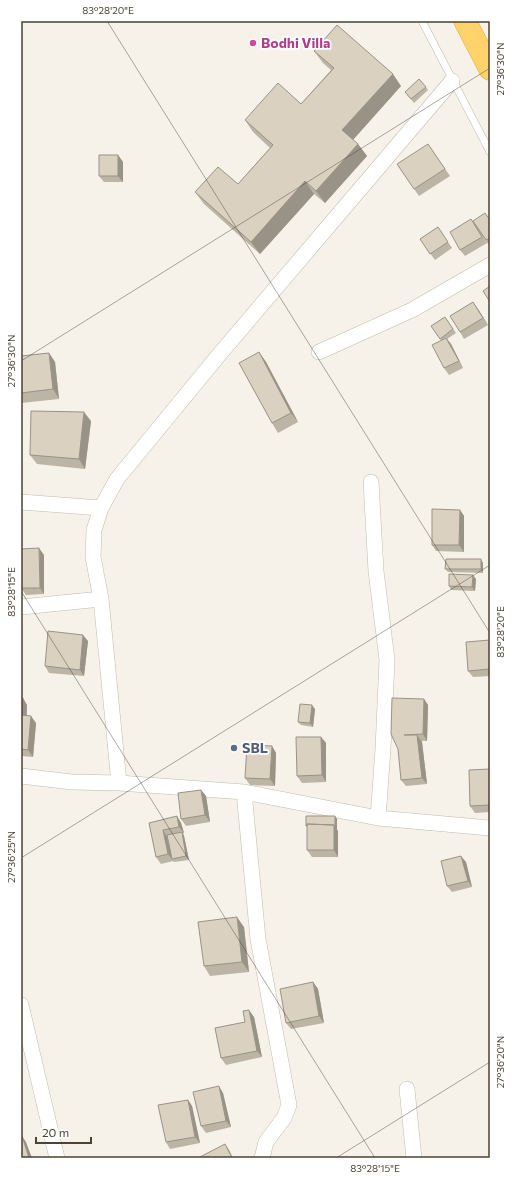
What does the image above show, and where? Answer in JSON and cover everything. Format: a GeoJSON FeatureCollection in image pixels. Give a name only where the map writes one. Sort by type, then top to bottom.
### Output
{"type":"FeatureCollection","features":[{"type":"Feature","properties":{"kind":"highway"},"geometry":{"type":"LineString","coordinates":[[465,21],[490,69]]}},
{"type":"Feature","properties":{"kind":"street"},"geometry":{"type":"LineString","coordinates":[[119,783],[101,599],[93,557],[94,530],[101,508],[117,479],[218,356],[452,80]]}},
{"type":"Feature","properties":{"kind":"street"},"geometry":{"type":"LineString","coordinates":[[319,352],[412,310],[490,265]]}},
{"type":"Feature","properties":{"kind":"street"},"geometry":{"type":"LineString","coordinates":[[371,482],[376,571],[387,660],[378,818]]}},
{"type":"Feature","properties":{"kind":"street"},"geometry":{"type":"LineString","coordinates":[[21,502],[101,508]]}},
{"type":"Feature","properties":{"kind":"street"},"geometry":{"type":"LineString","coordinates":[[21,607],[101,599]]}},
{"type":"Feature","properties":{"kind":"street"},"geometry":{"type":"LineString","coordinates":[[21,776],[72,782],[119,783],[244,792],[378,818],[490,828]]}},
{"type":"Feature","properties":{"kind":"street"},"geometry":{"type":"LineString","coordinates":[[244,792],[258,938],[289,1105],[284,1118],[266,1142],[262,1158]]}},
{"type":"Feature","properties":{"kind":"street"},"geometry":{"type":"LineString","coordinates":[[21,1005],[56,1158]]}},
{"type":"Feature","properties":{"kind":"street"},"geometry":{"type":"LineString","coordinates":[[407,1089],[414,1158]]}},
{"type":"Feature","properties":{"kind":"lane"},"geometry":{"type":"LineString","coordinates":[[422,21],[490,152]]}},
{"type":"Feature","properties":{"kind":"building"},"geometry":{"type":"Polygon","coordinates":[[[337,25],[393,74],[342,130],[358,144],[316,191],[305,181],[251,242],[195,192],[218,167],[238,184],[273,145],[245,120],[278,83],[301,104],[334,68],[314,51],[337,25]]]}},
{"type":"Feature","properties":{"kind":"building"},"geometry":{"type":"Polygon","coordinates":[[[419,79],[426,87],[411,99],[405,92],[419,79]]]}},
{"type":"Feature","properties":{"kind":"building"},"geometry":{"type":"Polygon","coordinates":[[[428,144],[445,169],[414,189],[397,164],[428,144]]]}},
{"type":"Feature","properties":{"kind":"building"},"geometry":{"type":"Polygon","coordinates":[[[99,155],[118,155],[118,176],[99,176],[99,155]]]}},
{"type":"Feature","properties":{"kind":"building"},"geometry":{"type":"Polygon","coordinates":[[[485,213],[490,220],[490,238],[486,240],[473,221],[485,213]]]}},
{"type":"Feature","properties":{"kind":"building"},"geometry":{"type":"Polygon","coordinates":[[[471,219],[482,237],[460,250],[450,232],[471,219]]]}},
{"type":"Feature","properties":{"kind":"building"},"geometry":{"type":"Polygon","coordinates":[[[438,227],[448,242],[430,254],[420,239],[438,227]]]}},
{"type":"Feature","properties":{"kind":"building"},"geometry":{"type":"Polygon","coordinates":[[[490,286],[490,302],[483,291],[490,286]]]}},
{"type":"Feature","properties":{"kind":"building"},"geometry":{"type":"Polygon","coordinates":[[[473,302],[483,318],[460,332],[450,316],[473,302]]]}},
{"type":"Feature","properties":{"kind":"building"},"geometry":{"type":"Polygon","coordinates":[[[445,317],[453,329],[440,339],[431,326],[445,317]]]}},
{"type":"Feature","properties":{"kind":"building"},"geometry":{"type":"Polygon","coordinates":[[[446,338],[459,361],[444,368],[432,345],[446,338]]]}},
{"type":"Feature","properties":{"kind":"building"},"geometry":{"type":"Polygon","coordinates":[[[259,352],[291,413],[272,423],[239,363],[259,352]]]}},
{"type":"Feature","properties":{"kind":"building"},"geometry":{"type":"Polygon","coordinates":[[[49,353],[53,389],[21,393],[21,356],[49,353]]]}},
{"type":"Feature","properties":{"kind":"building"},"geometry":{"type":"Polygon","coordinates":[[[31,411],[84,412],[79,459],[30,455],[31,411]]]}},
{"type":"Feature","properties":{"kind":"building"},"geometry":{"type":"Polygon","coordinates":[[[432,509],[460,510],[459,545],[432,545],[432,509]]]}},
{"type":"Feature","properties":{"kind":"building"},"geometry":{"type":"Polygon","coordinates":[[[39,548],[40,588],[21,588],[21,549],[39,548]]]}},
{"type":"Feature","properties":{"kind":"building"},"geometry":{"type":"Polygon","coordinates":[[[446,559],[481,559],[481,569],[445,569],[446,559]]]}},
{"type":"Feature","properties":{"kind":"building"},"geometry":{"type":"Polygon","coordinates":[[[449,574],[473,575],[472,587],[449,586],[449,574]]]}},
{"type":"Feature","properties":{"kind":"building"},"geometry":{"type":"Polygon","coordinates":[[[48,631],[83,635],[80,670],[45,666],[48,631]]]}},
{"type":"Feature","properties":{"kind":"building"},"geometry":{"type":"Polygon","coordinates":[[[490,640],[490,669],[468,671],[466,642],[490,640]]]}},
{"type":"Feature","properties":{"kind":"building"},"geometry":{"type":"Polygon","coordinates":[[[21,698],[23,698],[21,715],[21,698]]]}},
{"type":"Feature","properties":{"kind":"building"},"geometry":{"type":"Polygon","coordinates":[[[392,698],[424,699],[423,734],[404,735],[417,735],[422,778],[401,780],[398,749],[391,734],[392,698]]]}},
{"type":"Feature","properties":{"kind":"building"},"geometry":{"type":"Polygon","coordinates":[[[300,704],[312,705],[310,723],[298,722],[300,704]]]}},
{"type":"Feature","properties":{"kind":"building"},"geometry":{"type":"Polygon","coordinates":[[[21,715],[31,716],[28,750],[21,749],[21,715]]]}},
{"type":"Feature","properties":{"kind":"building"},"geometry":{"type":"Polygon","coordinates":[[[296,737],[321,737],[322,775],[297,776],[296,737]]]}},
{"type":"Feature","properties":{"kind":"building"},"geometry":{"type":"Polygon","coordinates":[[[247,745],[272,746],[270,779],[245,778],[247,745]]]}},
{"type":"Feature","properties":{"kind":"building"},"geometry":{"type":"Polygon","coordinates":[[[490,769],[490,805],[470,806],[469,770],[490,769]]]}},
{"type":"Feature","properties":{"kind":"building"},"geometry":{"type":"Polygon","coordinates":[[[201,790],[205,815],[181,819],[178,793],[201,790]]]}},
{"type":"Feature","properties":{"kind":"building"},"geometry":{"type":"Polygon","coordinates":[[[177,816],[179,827],[163,830],[168,854],[156,857],[149,823],[177,816]]]}},
{"type":"Feature","properties":{"kind":"building"},"geometry":{"type":"Polygon","coordinates":[[[306,816],[335,816],[335,826],[307,824],[306,826],[306,816]]]}},
{"type":"Feature","properties":{"kind":"building"},"geometry":{"type":"Polygon","coordinates":[[[307,824],[334,825],[334,850],[307,850],[307,824]]]}},
{"type":"Feature","properties":{"kind":"building"},"geometry":{"type":"Polygon","coordinates":[[[182,832],[186,856],[172,859],[167,835],[182,832]]]}},
{"type":"Feature","properties":{"kind":"building"},"geometry":{"type":"Polygon","coordinates":[[[461,856],[468,881],[447,886],[441,861],[461,856]]]}},
{"type":"Feature","properties":{"kind":"building"},"geometry":{"type":"Polygon","coordinates":[[[237,917],[242,962],[204,966],[198,922],[237,917]]]}},
{"type":"Feature","properties":{"kind":"building"},"geometry":{"type":"Polygon","coordinates":[[[313,982],[319,1016],[286,1023],[280,989],[313,982]]]}},
{"type":"Feature","properties":{"kind":"building"},"geometry":{"type":"Polygon","coordinates":[[[249,1010],[257,1051],[221,1058],[215,1028],[245,1022],[243,1011],[249,1010]]]}},
{"type":"Feature","properties":{"kind":"building"},"geometry":{"type":"Polygon","coordinates":[[[219,1086],[226,1121],[201,1126],[193,1092],[219,1086]]]}},
{"type":"Feature","properties":{"kind":"building"},"geometry":{"type":"Polygon","coordinates":[[[188,1100],[195,1137],[166,1142],[158,1105],[188,1100]]]}},
{"type":"Feature","properties":{"kind":"building"},"geometry":{"type":"Polygon","coordinates":[[[22,1136],[29,1158],[21,1158],[22,1136]]]}},
{"type":"Feature","properties":{"kind":"building"},"geometry":{"type":"Polygon","coordinates":[[[225,1144],[232,1158],[198,1158],[225,1144]]]}},
{"type":"Feature","properties":{"kind":"place","name":"Bodhi Villa"},"geometry":{"type":"Point","coordinates":[253,43]}},
{"type":"Feature","properties":{"kind":"place","name":"SBL"},"geometry":{"type":"Point","coordinates":[234,748]}}]}
